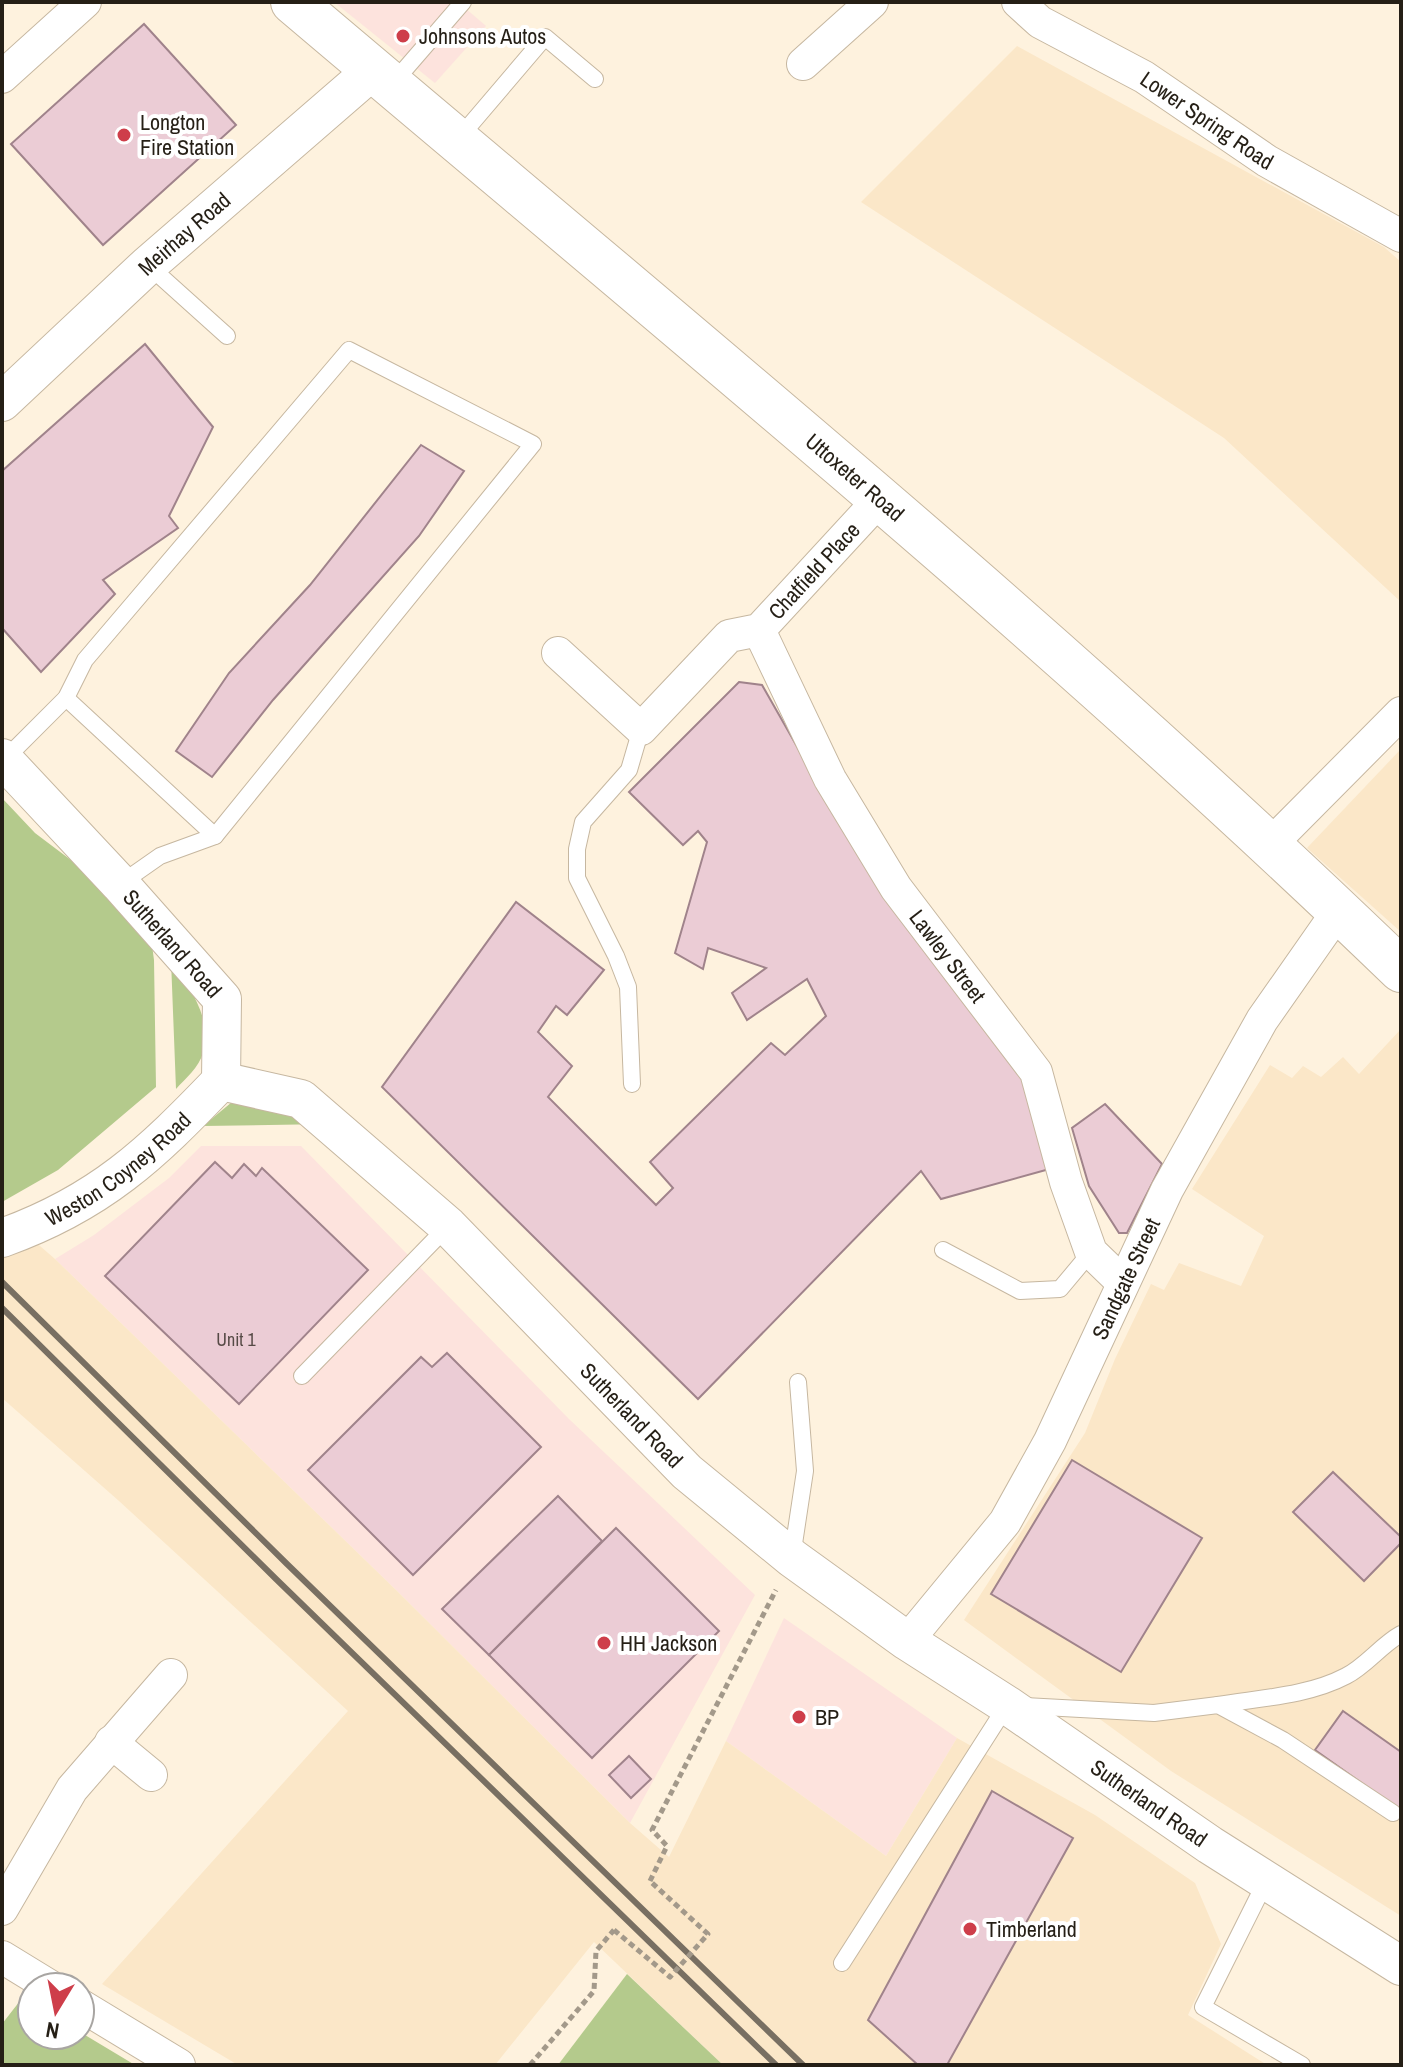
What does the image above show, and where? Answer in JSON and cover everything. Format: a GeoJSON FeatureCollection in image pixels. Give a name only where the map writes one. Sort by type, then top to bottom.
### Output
{"type":"FeatureCollection","features":[{"type":"Feature","properties":{"kind":"main road","name":"Uttoxeter Road"},"geometry":{"type":"LineString","coordinates":[[293,2],[458,139],[1072,666],[1401,970]]}},
{"type":"Feature","properties":{"kind":"street"},"geometry":{"type":"LineString","coordinates":[[2,77],[85,2]]}},
{"type":"Feature","properties":{"kind":"street"},"geometry":{"type":"LineString","coordinates":[[803,64],[872,2]]}},
{"type":"Feature","properties":{"kind":"street","name":"Lower Spring Road"},"geometry":{"type":"LineString","coordinates":[[1018,2],[1040,22],[1144,77],[1267,161],[1401,236]]}},
{"type":"Feature","properties":{"kind":"street","name":"Meirhay Road"},"geometry":{"type":"LineString","coordinates":[[2,402],[148,265],[382,77]]}},
{"type":"Feature","properties":{"kind":"street","name":"Chatfield Place"},"geometry":{"type":"LineString","coordinates":[[641,729],[729,636],[759,630],[879,500]]}},
{"type":"Feature","properties":{"kind":"street","name":"Lawley Street"},"geometry":{"type":"LineString","coordinates":[[759,630],[830,779],[896,888],[1036,1072],[1066,1182],[1091,1252],[1122,1282]]}},
{"type":"Feature","properties":{"kind":"street"},"geometry":{"type":"LineString","coordinates":[[558,653],[641,729]]}},
{"type":"Feature","properties":{"kind":"street"},"geometry":{"type":"LineString","coordinates":[[1269,846],[1401,713]]}},
{"type":"Feature","properties":{"kind":"street","name":"Sutherland Road"},"geometry":{"type":"LineString","coordinates":[[3,759],[222,999],[221,1081],[301,1099],[448,1226],[687,1472],[792,1558],[907,1641],[1266,1881],[1401,1966]]}},
{"type":"Feature","properties":{"kind":"street","name":"Sandgate Street"},"geometry":{"type":"LineString","coordinates":[[907,1641],[1005,1522],[1050,1441],[1167,1190],[1262,1020],[1339,910]]}},
{"type":"Feature","properties":{"kind":"street","name":"Weston Coyney Road"},"geometry":{"type":"LineString","coordinates":[[12,1234],[82,1203],[115,1182],[169,1135],[221,1081]]}},
{"type":"Feature","properties":{"kind":"street"},"geometry":{"type":"LineString","coordinates":[[2,1909],[72,1789],[171,1675]]}},
{"type":"Feature","properties":{"kind":"street"},"geometry":{"type":"LineString","coordinates":[[111,1742],[151,1775]]}},
{"type":"Feature","properties":{"kind":"street"},"geometry":{"type":"LineString","coordinates":[[2,1957],[25,1971]]}},
{"type":"Feature","properties":{"kind":"street"},"geometry":{"type":"LineString","coordinates":[[96,2015],[179,2065]]}},
{"type":"Feature","properties":{"kind":"lane"},"geometry":{"type":"LineString","coordinates":[[382,77],[463,2]]}},
{"type":"Feature","properties":{"kind":"lane"},"geometry":{"type":"LineString","coordinates":[[458,139],[545,37],[595,79]]}},
{"type":"Feature","properties":{"kind":"lane"},"geometry":{"type":"LineString","coordinates":[[148,265],[227,336]]}},
{"type":"Feature","properties":{"kind":"lane"},"geometry":{"type":"LineString","coordinates":[[3,759],[66,698],[85,660],[349,350],[533,444],[215,836],[160,856],[120,884]]}},
{"type":"Feature","properties":{"kind":"lane"},"geometry":{"type":"LineString","coordinates":[[66,698],[215,836]]}},
{"type":"Feature","properties":{"kind":"lane"},"geometry":{"type":"LineString","coordinates":[[632,1084],[628,987],[577,878],[577,849],[583,822],[629,770],[641,729]]}},
{"type":"Feature","properties":{"kind":"lane"},"geometry":{"type":"LineString","coordinates":[[302,1376],[448,1226]]}},
{"type":"Feature","properties":{"kind":"lane"},"geometry":{"type":"LineString","coordinates":[[943,1250],[1020,1291],[1060,1289],[1091,1252]]}},
{"type":"Feature","properties":{"kind":"lane"},"geometry":{"type":"LineString","coordinates":[[792,1558],[805,1471],[798,1382]]}},
{"type":"Feature","properties":{"kind":"lane"},"geometry":{"type":"LineString","coordinates":[[842,1963],[1007,1705],[1154,1713],[1297,1693],[1347,1676],[1389,1640],[1401,1634]]}},
{"type":"Feature","properties":{"kind":"lane"},"geometry":{"type":"LineString","coordinates":[[1218,1705],[1283,1740],[1393,1813]]}},
{"type":"Feature","properties":{"kind":"lane"},"geometry":{"type":"LineString","coordinates":[[1266,1881],[1203,2007],[1302,2065]]}},
{"type":"Feature","properties":{"kind":"path"},"geometry":{"type":"LineString","coordinates":[[530,2065],[594,1991],[596,1951],[614,1930],[670,1977],[708,1934],[650,1881],[667,1846],[652,1830],[792,1558]]}},
{"type":"Feature","properties":{"kind":"shaded area"},"geometry":{"type":"Polygon","coordinates":[[[334,2],[458,2],[486,26],[435,83],[334,2]]]}},
{"type":"Feature","properties":{"kind":"shaded area"},"geometry":{"type":"Polygon","coordinates":[[[1017,46],[1384,247],[1401,262],[1401,602],[1224,438],[861,202],[1017,46]]]}},
{"type":"Feature","properties":{"kind":"shaded area"},"geometry":{"type":"Polygon","coordinates":[[[1401,749],[1401,932],[1307,848],[1401,749]]]}},
{"type":"Feature","properties":{"kind":"shaded area"},"geometry":{"type":"Polygon","coordinates":[[[1401,1029],[1401,1916],[1171,1771],[964,1620],[1085,1433],[1115,1359],[1151,1284],[1164,1290],[1179,1263],[1241,1286],[1264,1236],[1192,1189],[1270,1065],[1292,1078],[1303,1066],[1321,1077],[1343,1057],[1359,1074],[1401,1029]]]}},
{"type":"Feature","properties":{"kind":"shaded area"},"geometry":{"type":"Polygon","coordinates":[[[201,1146],[301,1146],[569,1419],[755,1595],[630,1823],[396,1590],[55,1259],[94,1235],[169,1178],[201,1146]]]}},
{"type":"Feature","properties":{"kind":"shaded area"},"geometry":{"type":"Polygon","coordinates":[[[2,1213],[55,1259],[396,1590],[630,1823],[669,1857],[726,1741],[886,1856],[957,1738],[1095,1815],[1195,1883],[1221,1944],[1188,2015],[1267,2065],[723,2065],[594,1942],[495,2065],[238,2065],[102,1984],[348,1711],[2,1398],[2,1213]]]}},
{"type":"Feature","properties":{"kind":"shaded area"},"geometry":{"type":"Polygon","coordinates":[[[784,1618],[957,1738],[886,1856],[726,1741],[784,1618]]]}},
{"type":"Feature","properties":{"kind":"green space"},"geometry":{"type":"Polygon","coordinates":[[[2,798],[35,833],[92,876],[151,938],[156,1087],[58,1170],[2,1202],[2,798]]]}},
{"type":"Feature","properties":{"kind":"green space"},"geometry":{"type":"Polygon","coordinates":[[[171,960],[198,1004],[205,1028],[201,1058],[176,1089],[171,960]]]}},
{"type":"Feature","properties":{"kind":"green space"},"geometry":{"type":"Polygon","coordinates":[[[232,1102],[328,1124],[203,1126],[232,1102]]]}},
{"type":"Feature","properties":{"kind":"green space"},"geometry":{"type":"Polygon","coordinates":[[[627,1974],[723,2065],[558,2065],[627,1974]]]}},
{"type":"Feature","properties":{"kind":"green space"},"geometry":{"type":"Polygon","coordinates":[[[16,2006],[16,2051],[96,2051],[96,2042],[135,2065],[2,2065],[2,2024],[16,2006]]]}},
{"type":"Feature","properties":{"kind":"building","name":"Longton Fire Station"},"geometry":{"type":"Polygon","coordinates":[[[144,24],[236,125],[103,245],[11,144],[144,24]]]}},
{"type":"Feature","properties":{"kind":"building"},"geometry":{"type":"Polygon","coordinates":[[[145,344],[213,427],[169,516],[178,528],[103,580],[115,594],[41,672],[2,628],[2,471],[145,344]]]}},
{"type":"Feature","properties":{"kind":"building"},"geometry":{"type":"Polygon","coordinates":[[[421,445],[464,471],[419,536],[273,700],[212,777],[176,751],[229,673],[310,585],[421,445]]]}},
{"type":"Feature","properties":{"kind":"building"},"geometry":{"type":"Polygon","coordinates":[[[739,682],[762,685],[852,843],[1021,1072],[1053,1168],[941,1199],[921,1171],[698,1399],[382,1087],[516,902],[604,970],[567,1015],[556,1006],[538,1032],[572,1066],[548,1097],[656,1205],[673,1188],[650,1162],[771,1043],[785,1055],[826,1016],[807,979],[747,1020],[732,993],[766,968],[708,948],[703,969],[675,953],[707,842],[698,831],[683,845],[629,792],[739,682]]]}},
{"type":"Feature","properties":{"kind":"building"},"geometry":{"type":"Polygon","coordinates":[[[1105,1104],[1162,1164],[1127,1233],[1119,1233],[1089,1186],[1072,1128],[1105,1104]]]}},
{"type":"Feature","properties":{"kind":"building"},"geometry":{"type":"Polygon","coordinates":[[[215,1162],[232,1178],[244,1164],[256,1176],[262,1168],[368,1270],[239,1404],[105,1276],[215,1162]]]}},
{"type":"Feature","properties":{"kind":"building"},"geometry":{"type":"Polygon","coordinates":[[[447,1353],[541,1447],[413,1575],[308,1470],[421,1357],[432,1367],[447,1353]]]}},
{"type":"Feature","properties":{"kind":"building"},"geometry":{"type":"Polygon","coordinates":[[[1072,1460],[1202,1538],[1121,1672],[991,1594],[1072,1460]]]}},
{"type":"Feature","properties":{"kind":"building"},"geometry":{"type":"Polygon","coordinates":[[[1333,1472],[1401,1537],[1401,1543],[1364,1581],[1293,1512],[1333,1472]]]}},
{"type":"Feature","properties":{"kind":"building"},"geometry":{"type":"Polygon","coordinates":[[[558,1496],[602,1541],[489,1655],[442,1609],[558,1496]]]}},
{"type":"Feature","properties":{"kind":"building","name":"HH Jackson"},"geometry":{"type":"Polygon","coordinates":[[[616,1528],[719,1631],[592,1758],[489,1655],[616,1528]]]}},
{"type":"Feature","properties":{"kind":"building"},"geometry":{"type":"Polygon","coordinates":[[[1343,1711],[1401,1752],[1401,1811],[1315,1750],[1343,1711]]]}},
{"type":"Feature","properties":{"kind":"building"},"geometry":{"type":"Polygon","coordinates":[[[629,1756],[651,1779],[631,1798],[609,1775],[629,1756]]]}},
{"type":"Feature","properties":{"kind":"building","name":"Timberland"},"geometry":{"type":"Polygon","coordinates":[[[992,1791],[1073,1838],[947,2065],[918,2065],[868,2020],[992,1791]]]}},
{"type":"Feature","properties":{"kind":"railway"},"geometry":{"type":"LineString","coordinates":[[2,1282],[287,1564],[803,2065]]}},
{"type":"Feature","properties":{"kind":"railway"},"geometry":{"type":"LineString","coordinates":[[2,1308],[776,2065]]}},
{"type":"Feature","properties":{"kind":"place","name":"Johnsons Autos"},"geometry":{"type":"Point","coordinates":[403,36]}},
{"type":"Feature","properties":{"kind":"place","name":"Longton Fire Station"},"geometry":{"type":"Point","coordinates":[124,135]}},
{"type":"Feature","properties":{"kind":"place","name":"HH Jackson"},"geometry":{"type":"Point","coordinates":[604,1643]}},
{"type":"Feature","properties":{"kind":"place","name":"BP"},"geometry":{"type":"Point","coordinates":[799,1717]}},
{"type":"Feature","properties":{"kind":"place","name":"Timberland"},"geometry":{"type":"Point","coordinates":[970,1929]}}]}
